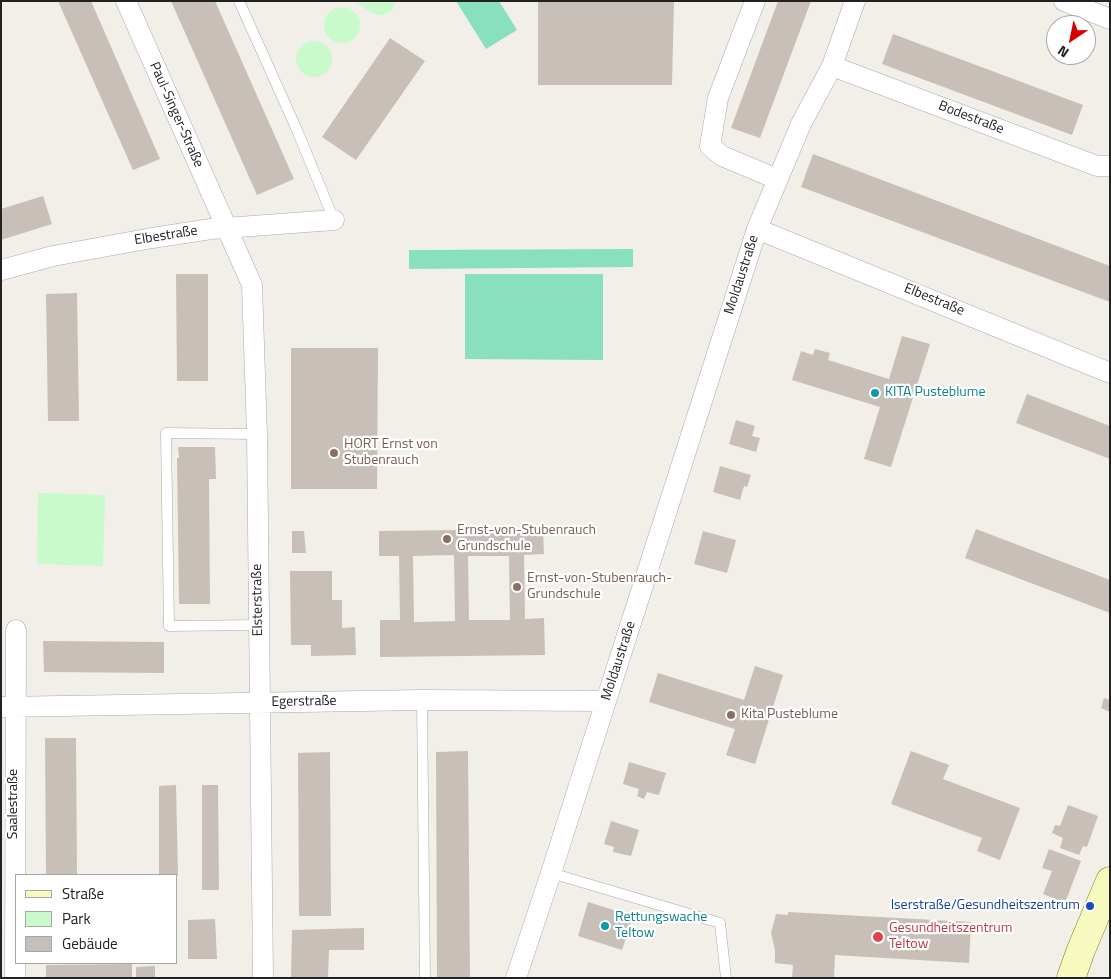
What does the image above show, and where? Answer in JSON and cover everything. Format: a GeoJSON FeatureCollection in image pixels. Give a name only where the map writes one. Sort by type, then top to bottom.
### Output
{"type":"FeatureCollection","features":[{"type":"Feature","properties":{"kind":"street","name":"Paul-Singer-Straße"},"geometry":{"type":"LineString","coordinates":[[126,1],[227,228]]}},
{"type":"Feature","properties":{"kind":"street"},"geometry":{"type":"LineString","coordinates":[[755,1],[718,98],[710,146],[722,156],[777,179]]}},
{"type":"Feature","properties":{"kind":"street"},"geometry":{"type":"LineString","coordinates":[[757,229],[801,124],[832,66],[855,1]]}},
{"type":"Feature","properties":{"kind":"street"},"geometry":{"type":"LineString","coordinates":[[1064,1],[1110,19]]}},
{"type":"Feature","properties":{"kind":"street","name":"Bodestraße"},"geometry":{"type":"LineString","coordinates":[[832,66],[1097,166],[1110,166]]}},
{"type":"Feature","properties":{"kind":"street","name":"Elbestraße"},"geometry":{"type":"LineString","coordinates":[[1,270],[97,247],[211,229],[334,220]]}},
{"type":"Feature","properties":{"kind":"street","name":"Elsterstraße"},"geometry":{"type":"LineString","coordinates":[[227,228],[252,285],[257,434],[263,978]]}},
{"type":"Feature","properties":{"kind":"street","name":"Elbestraße"},"geometry":{"type":"LineString","coordinates":[[757,229],[1110,373]]}},
{"type":"Feature","properties":{"kind":"street","name":"Moldaustraße"},"geometry":{"type":"LineString","coordinates":[[516,978],[552,873],[757,229]]}},
{"type":"Feature","properties":{"kind":"street","name":"Saalestraße"},"geometry":{"type":"LineString","coordinates":[[14,978],[8,707],[16,630]]}},
{"type":"Feature","properties":{"kind":"street","name":"Egerstraße"},"geometry":{"type":"LineString","coordinates":[[8,707],[422,700],[606,701]]}},
{"type":"Feature","properties":{"kind":"street"},"geometry":{"type":"LineString","coordinates":[[1071,978],[1110,881]]}},
{"type":"Feature","properties":{"kind":"lane"},"geometry":{"type":"LineString","coordinates":[[239,1],[297,130],[334,220]]}},
{"type":"Feature","properties":{"kind":"lane"},"geometry":{"type":"LineString","coordinates":[[257,434],[166,433],[170,626],[258,625]]}},
{"type":"Feature","properties":{"kind":"lane"},"geometry":{"type":"LineString","coordinates":[[422,700],[426,978]]}},
{"type":"Feature","properties":{"kind":"lane"},"geometry":{"type":"LineString","coordinates":[[552,873],[720,923],[726,978]]}},
{"type":"Feature","properties":{"kind":"green space"},"geometry":{"type":"Polygon","coordinates":[[[355,1],[397,1],[391,11],[381,16],[370,12],[355,1]]]}},
{"type":"Feature","properties":{"kind":"green space"},"geometry":{"type":"Polygon","coordinates":[[[456,1],[499,1],[517,30],[486,49],[456,1]]]}},
{"type":"Feature","properties":{"kind":"green space"},"geometry":{"type":"Polygon","coordinates":[[[342,7],[349,8],[355,12],[359,18],[359,32],[355,38],[349,42],[342,43],[335,42],[329,38],[325,32],[324,25],[325,18],[329,12],[335,8],[342,7]]]}},
{"type":"Feature","properties":{"kind":"green space"},"geometry":{"type":"Polygon","coordinates":[[[314,41],[321,42],[327,46],[331,52],[331,66],[327,72],[321,76],[314,77],[307,76],[301,72],[297,66],[296,59],[297,52],[301,46],[307,42],[314,41]]]}},
{"type":"Feature","properties":{"kind":"green space"},"geometry":{"type":"Polygon","coordinates":[[[633,249],[633,267],[409,269],[409,250],[633,249]]]}},
{"type":"Feature","properties":{"kind":"green space"},"geometry":{"type":"Polygon","coordinates":[[[465,274],[603,274],[603,360],[465,359],[465,274]]]}},
{"type":"Feature","properties":{"kind":"green space"},"geometry":{"type":"Polygon","coordinates":[[[38,493],[105,495],[103,566],[37,564],[38,493]]]}},
{"type":"Feature","properties":{"kind":"building"},"geometry":{"type":"Polygon","coordinates":[[[58,1],[91,1],[160,159],[133,170],[58,1]]]}},
{"type":"Feature","properties":{"kind":"building"},"geometry":{"type":"Polygon","coordinates":[[[171,1],[215,1],[294,179],[257,195],[171,1]]]}},
{"type":"Feature","properties":{"kind":"building"},"geometry":{"type":"Polygon","coordinates":[[[538,1],[674,1],[672,85],[538,85],[538,1]]]}},
{"type":"Feature","properties":{"kind":"building"},"geometry":{"type":"Polygon","coordinates":[[[778,1],[811,1],[760,138],[731,128],[778,1]]]}},
{"type":"Feature","properties":{"kind":"building"},"geometry":{"type":"Polygon","coordinates":[[[893,34],[1083,105],[1072,135],[882,64],[893,34]]]}},
{"type":"Feature","properties":{"kind":"building"},"geometry":{"type":"Polygon","coordinates":[[[390,38],[425,61],[356,160],[322,137],[390,38]]]}},
{"type":"Feature","properties":{"kind":"building"},"geometry":{"type":"Polygon","coordinates":[[[813,154],[1110,266],[1110,302],[801,187],[813,154]]]}},
{"type":"Feature","properties":{"kind":"building"},"geometry":{"type":"Polygon","coordinates":[[[43,196],[52,224],[1,240],[1,209],[43,196]]]}},
{"type":"Feature","properties":{"kind":"building"},"geometry":{"type":"Polygon","coordinates":[[[176,274],[208,274],[208,381],[177,381],[176,274]]]}},
{"type":"Feature","properties":{"kind":"building"},"geometry":{"type":"Polygon","coordinates":[[[77,293],[79,421],[48,421],[46,294],[77,293]]]}},
{"type":"Feature","properties":{"kind":"building","name":"KITA Pusteblume"},"geometry":{"type":"Polygon","coordinates":[[[902,336],[930,344],[891,467],[864,459],[880,407],[792,380],[801,351],[813,355],[815,349],[830,353],[828,360],[889,379],[902,336]]]}},
{"type":"Feature","properties":{"kind":"building","name":"HORT Ernst von Stubenrauch"},"geometry":{"type":"Polygon","coordinates":[[[291,348],[378,348],[377,489],[291,489],[291,348]]]}},
{"type":"Feature","properties":{"kind":"building"},"geometry":{"type":"Polygon","coordinates":[[[1027,394],[1110,426],[1110,459],[1016,423],[1027,394]]]}},
{"type":"Feature","properties":{"kind":"building"},"geometry":{"type":"Polygon","coordinates":[[[736,420],[755,426],[752,436],[760,438],[756,452],[729,444],[736,420]]]}},
{"type":"Feature","properties":{"kind":"building"},"geometry":{"type":"Polygon","coordinates":[[[178,447],[215,447],[216,479],[209,479],[210,604],[179,604],[178,447]]]}},
{"type":"Feature","properties":{"kind":"building"},"geometry":{"type":"Polygon","coordinates":[[[720,466],[751,475],[747,487],[744,486],[740,500],[713,492],[720,466]]]}},
{"type":"Feature","properties":{"kind":"building","name":"Ernst-von-Stubenrauch- Grundschule"},"geometry":{"type":"Polygon","coordinates":[[[543,529],[544,554],[524,555],[525,619],[544,618],[545,655],[380,657],[380,620],[400,620],[399,556],[379,556],[379,531],[543,529]],[[454,555],[413,556],[414,622],[455,621],[454,555]],[[468,556],[469,620],[510,620],[509,556],[468,556]]]}},
{"type":"Feature","properties":{"kind":"building"},"geometry":{"type":"Polygon","coordinates":[[[976,529],[1110,580],[1110,613],[965,558],[976,529]]]}},
{"type":"Feature","properties":{"kind":"building"},"geometry":{"type":"Polygon","coordinates":[[[292,531],[304,531],[306,553],[292,553],[292,531]]]}},
{"type":"Feature","properties":{"kind":"building"},"geometry":{"type":"Polygon","coordinates":[[[703,531],[736,540],[727,573],[694,564],[703,531]]]}},
{"type":"Feature","properties":{"kind":"building"},"geometry":{"type":"Polygon","coordinates":[[[290,571],[332,571],[332,600],[342,600],[342,628],[355,627],[356,655],[311,656],[311,645],[291,645],[290,571]]]}},
{"type":"Feature","properties":{"kind":"building"},"geometry":{"type":"Polygon","coordinates":[[[43,641],[164,642],[164,673],[44,672],[43,641]]]}},
{"type":"Feature","properties":{"kind":"building","name":"Kita Pusteblume"},"geometry":{"type":"Polygon","coordinates":[[[755,666],[783,675],[755,764],[726,755],[735,729],[649,702],[658,673],[744,700],[755,666]]]}},
{"type":"Feature","properties":{"kind":"building"},"geometry":{"type":"Polygon","coordinates":[[[1104,698],[1110,700],[1110,712],[1101,708],[1104,698]]]}},
{"type":"Feature","properties":{"kind":"building"},"geometry":{"type":"Polygon","coordinates":[[[45,738],[76,738],[77,874],[46,874],[45,738]]]}},
{"type":"Feature","properties":{"kind":"building"},"geometry":{"type":"Polygon","coordinates":[[[468,751],[470,978],[437,978],[436,752],[468,751]]]}},
{"type":"Feature","properties":{"kind":"building"},"geometry":{"type":"Polygon","coordinates":[[[911,751],[949,765],[943,779],[1020,808],[1000,860],[977,851],[982,838],[891,804],[911,751]]]}},
{"type":"Feature","properties":{"kind":"building"},"geometry":{"type":"Polygon","coordinates":[[[330,752],[331,916],[299,916],[298,753],[330,752]]]}},
{"type":"Feature","properties":{"kind":"building"},"geometry":{"type":"Polygon","coordinates":[[[629,762],[666,773],[659,795],[647,792],[644,799],[637,796],[639,789],[623,784],[629,762]]]}},
{"type":"Feature","properties":{"kind":"building"},"geometry":{"type":"Polygon","coordinates":[[[176,785],[178,874],[159,874],[159,786],[176,785]]]}},
{"type":"Feature","properties":{"kind":"building"},"geometry":{"type":"Polygon","coordinates":[[[202,785],[218,785],[219,890],[202,890],[202,785]]]}},
{"type":"Feature","properties":{"kind":"building"},"geometry":{"type":"Polygon","coordinates":[[[1068,805],[1098,816],[1087,847],[1083,846],[1079,855],[1060,848],[1063,838],[1052,833],[1055,825],[1060,826],[1068,805]]]}},
{"type":"Feature","properties":{"kind":"building"},"geometry":{"type":"Polygon","coordinates":[[[611,821],[639,830],[631,856],[613,852],[614,847],[604,844],[611,821]]]}},
{"type":"Feature","properties":{"kind":"building"},"geometry":{"type":"Polygon","coordinates":[[[1049,849],[1081,861],[1065,903],[1043,894],[1052,871],[1042,868],[1049,849]]]}},
{"type":"Feature","properties":{"kind":"building","name":"Rettungswache Teltow"},"geometry":{"type":"Polygon","coordinates":[[[588,902],[633,916],[622,950],[578,936],[588,902]]]}},
{"type":"Feature","properties":{"kind":"building","name":"Gesundheitszentrum Teltow"},"geometry":{"type":"Polygon","coordinates":[[[788,912],[971,922],[969,963],[835,955],[834,978],[792,978],[793,965],[775,963],[775,950],[771,933],[776,914],[788,915],[788,912]]]}},
{"type":"Feature","properties":{"kind":"building"},"geometry":{"type":"Polygon","coordinates":[[[215,919],[217,959],[188,959],[188,920],[215,919]]]}},
{"type":"Feature","properties":{"kind":"building"},"geometry":{"type":"Polygon","coordinates":[[[364,928],[364,950],[329,950],[328,978],[291,978],[292,930],[364,928]]]}},
{"type":"Feature","properties":{"kind":"building"},"geometry":{"type":"Polygon","coordinates":[[[132,964],[132,978],[46,978],[46,965],[132,964]]]}},
{"type":"Feature","properties":{"kind":"building"},"geometry":{"type":"Polygon","coordinates":[[[155,966],[155,978],[136,978],[136,967],[155,966]]]}},
{"type":"Feature","properties":{"kind":"place","name":"KITA Pusteblume"},"geometry":{"type":"Point","coordinates":[875,393]}},
{"type":"Feature","properties":{"kind":"place","name":"HORT Ernst von Stubenrauch"},"geometry":{"type":"Point","coordinates":[334,453]}},
{"type":"Feature","properties":{"kind":"place","name":"Ernst-von-Stubenrauch Grundschule"},"geometry":{"type":"Point","coordinates":[447,539]}},
{"type":"Feature","properties":{"kind":"place","name":"Ernst-von-Stubenrauch- Grundschule"},"geometry":{"type":"Point","coordinates":[517,587]}},
{"type":"Feature","properties":{"kind":"place","name":"Kita Pusteblume"},"geometry":{"type":"Point","coordinates":[731,715]}},
{"type":"Feature","properties":{"kind":"place","name":"Iserstraße/Gesundheitszentrum"},"geometry":{"type":"Point","coordinates":[1090,906]}},
{"type":"Feature","properties":{"kind":"place","name":"Rettungswache Teltow"},"geometry":{"type":"Point","coordinates":[605,926]}},
{"type":"Feature","properties":{"kind":"place","name":"Gesundheitszentrum Teltow"},"geometry":{"type":"Point","coordinates":[878,937]}}]}
